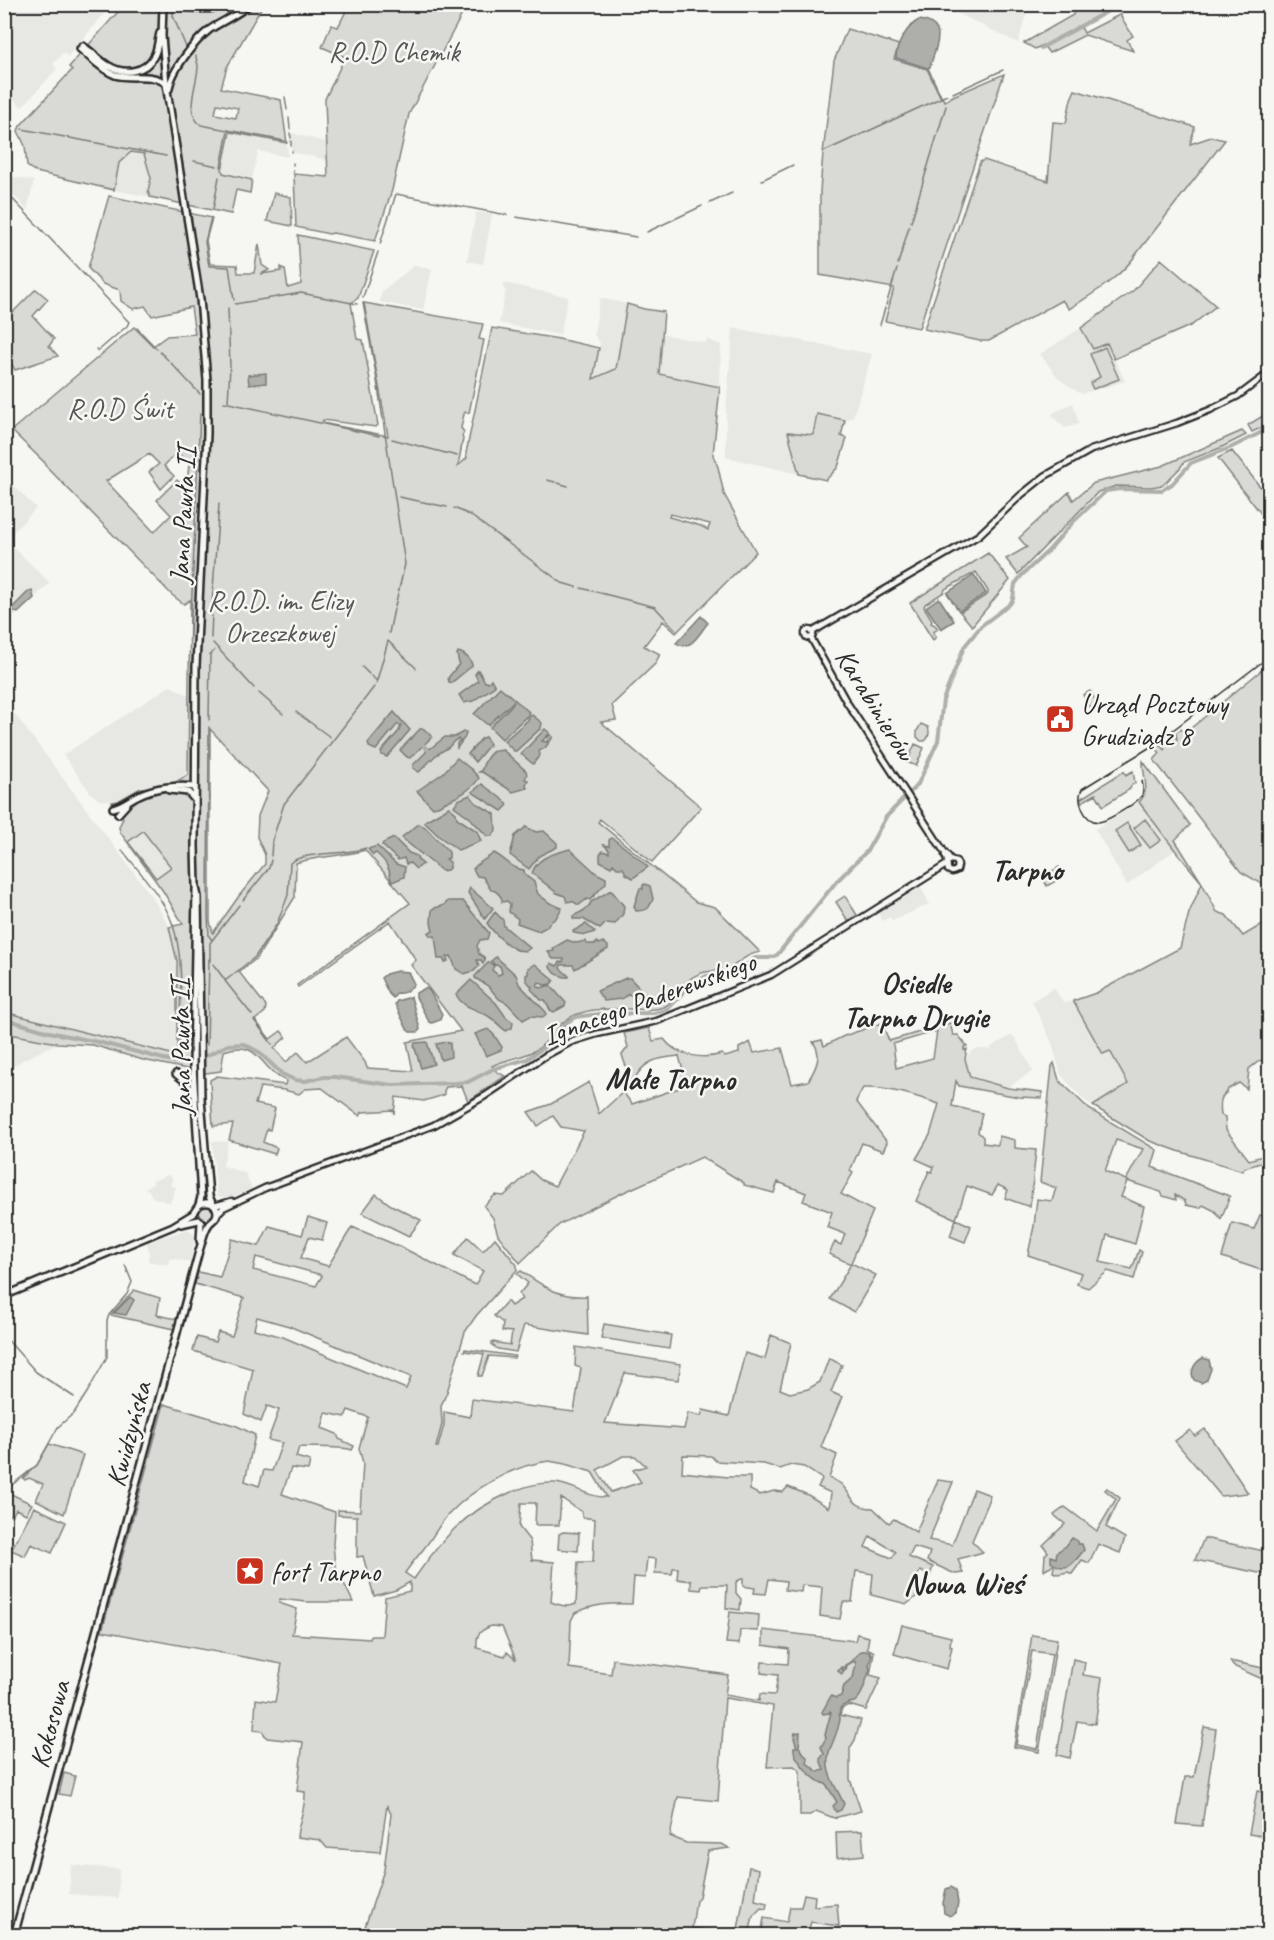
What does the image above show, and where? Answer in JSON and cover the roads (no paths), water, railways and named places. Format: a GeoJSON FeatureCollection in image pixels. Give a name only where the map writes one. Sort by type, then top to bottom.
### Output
{"type":"FeatureCollection","features":[{"type":"Feature","properties":{"kind":"main road","name":"Jana Pawła II"},"geometry":{"type":"LineString","coordinates":[[163,4],[162,26],[166,84],[200,298],[207,380],[207,434],[196,666],[195,801],[200,1054],[196,1066],[194,1097],[201,1197],[199,1205]]}},
{"type":"Feature","properties":{"kind":"main road"},"geometry":{"type":"LineString","coordinates":[[170,4],[226,8],[235,4]]}},
{"type":"Feature","properties":{"kind":"main road"},"geometry":{"type":"LineString","coordinates":[[169,106],[170,82],[193,47],[211,29],[250,4]]}},
{"type":"Feature","properties":{"kind":"main road"},"geometry":{"type":"LineString","coordinates":[[162,26],[153,58],[138,70],[125,72],[111,68],[82,47],[112,74],[156,78],[166,84]]}},
{"type":"Feature","properties":{"kind":"main road","name":"Karabinierów"},"geometry":{"type":"LineString","coordinates":[[948,864],[943,850],[908,794],[846,701],[811,635],[979,535],[1021,495],[1045,476],[1091,450],[1177,423],[1210,410],[1238,396],[1269,372]]}},
{"type":"Feature","properties":{"kind":"main road"},"geometry":{"type":"LineString","coordinates":[[113,808],[144,793],[162,789],[195,787]]}},
{"type":"Feature","properties":{"kind":"main road"},"geometry":{"type":"LineString","coordinates":[[162,789],[188,792],[195,801]]}},
{"type":"Feature","properties":{"kind":"main road"},"geometry":{"type":"LineString","coordinates":[[118,814],[131,800]]}},
{"type":"Feature","properties":{"kind":"main road","name":"Ignacego Paderewskiego"},"geometry":{"type":"LineString","coordinates":[[213,1205],[241,1198],[433,1126],[571,1042],[657,1021],[771,975],[948,864]]}},
{"type":"Feature","properties":{"kind":"main road","name":"Jana Pawła II"},"geometry":{"type":"LineString","coordinates":[[196,887],[194,897],[193,1057],[196,1066],[209,1196],[213,1205]]}},
{"type":"Feature","properties":{"kind":"main road"},"geometry":{"type":"LineString","coordinates":[[176,1074],[187,1083],[194,1097]]}},
{"type":"Feature","properties":{"kind":"main road","name":"Ignacego Paderewskiego"},"geometry":{"type":"LineString","coordinates":[[216,1216],[223,1208],[241,1198]]}},
{"type":"Feature","properties":{"kind":"main road"},"geometry":{"type":"LineString","coordinates":[[4,1296],[173,1226],[206,1202],[213,1205],[216,1216],[210,1223],[199,1251]]}},
{"type":"Feature","properties":{"kind":"main road"},"geometry":{"type":"LineString","coordinates":[[196,1211],[200,1221],[199,1251]]}},
{"type":"Feature","properties":{"kind":"main road"},"geometry":{"type":"LineString","coordinates":[[173,1226],[200,1221],[210,1223]]}},
{"type":"Feature","properties":{"kind":"main road","name":"Kwidzyńska"},"geometry":{"type":"LineString","coordinates":[[97,1628],[199,1251]]}},
{"type":"Feature","properties":{"kind":"main road","name":"Kokosowa"},"geometry":{"type":"LineString","coordinates":[[14,1935],[97,1628]]}},
{"type":"Feature","properties":{"kind":"waterway"},"geometry":{"type":"LineString","coordinates":[[1041,48],[1121,4]]}},
{"type":"Feature","properties":{"kind":"waterway"},"geometry":{"type":"LineString","coordinates":[[173,12],[186,47]]}},
{"type":"Feature","properties":{"kind":"waterway"},"geometry":{"type":"LineString","coordinates":[[196,56],[198,66],[192,105],[193,113],[201,125],[285,141]]}},
{"type":"Feature","properties":{"kind":"waterway"},"geometry":{"type":"LineString","coordinates":[[928,68],[941,96]]}},
{"type":"Feature","properties":{"kind":"waterway"},"geometry":{"type":"LineString","coordinates":[[953,93],[1003,70]]}},
{"type":"Feature","properties":{"kind":"waterway"},"geometry":{"type":"LineString","coordinates":[[825,151],[947,95]]}},
{"type":"Feature","properties":{"kind":"waterway"},"geometry":{"type":"LineString","coordinates":[[285,97],[287,110]]}},
{"type":"Feature","properties":{"kind":"waterway"},"geometry":{"type":"LineString","coordinates":[[911,222],[946,106]]}},
{"type":"Feature","properties":{"kind":"waterway"},"geometry":{"type":"LineString","coordinates":[[289,118],[290,129]]}},
{"type":"Feature","properties":{"kind":"waterway"},"geometry":{"type":"LineString","coordinates":[[22,129],[166,156]]}},
{"type":"Feature","properties":{"kind":"waterway"},"geometry":{"type":"LineString","coordinates":[[221,167],[228,131]]}},
{"type":"Feature","properties":{"kind":"waterway"},"geometry":{"type":"LineString","coordinates":[[290,133],[291,138]]}},
{"type":"Feature","properties":{"kind":"waterway"},"geometry":{"type":"LineString","coordinates":[[291,141],[291,146]]}},
{"type":"Feature","properties":{"kind":"waterway"},"geometry":{"type":"LineString","coordinates":[[194,161],[217,166]]}},
{"type":"Feature","properties":{"kind":"waterway"},"geometry":{"type":"LineString","coordinates":[[762,180],[793,165]]}},
{"type":"Feature","properties":{"kind":"waterway"},"geometry":{"type":"LineString","coordinates":[[213,209],[219,177]]}},
{"type":"Feature","properties":{"kind":"waterway"},"geometry":{"type":"LineString","coordinates":[[5,191],[129,322],[98,351],[96,349]]}},
{"type":"Feature","properties":{"kind":"waterway"},"geometry":{"type":"LineString","coordinates":[[710,203],[732,193]]}},
{"type":"Feature","properties":{"kind":"waterway"},"geometry":{"type":"LineString","coordinates":[[380,244],[396,194],[507,215]]}},
{"type":"Feature","properties":{"kind":"waterway"},"geometry":{"type":"LineString","coordinates":[[647,232],[702,206]]}},
{"type":"Feature","properties":{"kind":"waterway"},"geometry":{"type":"LineString","coordinates":[[516,217],[636,237]]}},
{"type":"Feature","properties":{"kind":"waterway"},"geometry":{"type":"LineString","coordinates":[[211,218],[205,242],[209,266],[229,267],[234,300]]}},
{"type":"Feature","properties":{"kind":"waterway"},"geometry":{"type":"LineString","coordinates":[[898,264],[909,227]]}},
{"type":"Feature","properties":{"kind":"waterway"},"geometry":{"type":"LineString","coordinates":[[363,297],[378,252]]}},
{"type":"Feature","properties":{"kind":"waterway"},"geometry":{"type":"LineString","coordinates":[[886,305],[897,269]]}},
{"type":"Feature","properties":{"kind":"waterway"},"geometry":{"type":"LineString","coordinates":[[235,304],[301,293],[357,304]]}},
{"type":"Feature","properties":{"kind":"waterway"},"geometry":{"type":"LineString","coordinates":[[363,303],[405,564],[395,606]]}},
{"type":"Feature","properties":{"kind":"waterway"},"geometry":{"type":"LineString","coordinates":[[228,308],[230,367],[228,402]]}},
{"type":"Feature","properties":{"kind":"waterway"},"geometry":{"type":"LineString","coordinates":[[880,325],[885,308]]}},
{"type":"Feature","properties":{"kind":"waterway"},"geometry":{"type":"LineString","coordinates":[[137,328],[157,349]]}},
{"type":"Feature","properties":{"kind":"waterway"},"geometry":{"type":"LineString","coordinates":[[160,352],[168,360]]}},
{"type":"Feature","properties":{"kind":"waterway"},"geometry":{"type":"LineString","coordinates":[[171,363],[200,394]]}},
{"type":"Feature","properties":{"kind":"waterway"},"geometry":{"type":"LineString","coordinates":[[224,402],[379,436]]}},
{"type":"Feature","properties":{"kind":"waterway"},"geometry":{"type":"LineString","coordinates":[[190,638],[200,413]]}},
{"type":"Feature","properties":{"kind":"waterway"},"geometry":{"type":"LineString","coordinates":[[4,1021],[175,1062],[196,1061],[228,1045],[244,1044],[259,1052],[282,1074],[295,1080],[335,1077],[392,1085],[468,1082],[493,1069],[527,1059],[543,1048],[555,1033],[575,1017],[663,1011],[669,1008],[688,987],[706,976],[732,973],[755,958],[769,958],[777,955],[836,882],[867,851],[886,817],[918,784],[938,741],[943,700],[964,647],[981,626],[1010,604],[1015,584],[1074,521],[1106,491],[1162,490],[1172,484],[1191,463],[1232,447],[1270,428]]}},
{"type":"Feature","properties":{"kind":"waterway"},"geometry":{"type":"LineString","coordinates":[[392,439],[457,456]]}},
{"type":"Feature","properties":{"kind":"waterway"},"geometry":{"type":"LineString","coordinates":[[547,480],[555,482]]}},
{"type":"Feature","properties":{"kind":"waterway"},"geometry":{"type":"LineString","coordinates":[[558,483],[568,486]]}},
{"type":"Feature","properties":{"kind":"waterway"},"geometry":{"type":"LineString","coordinates":[[399,497],[447,507]]}},
{"type":"Feature","properties":{"kind":"waterway"},"geometry":{"type":"LineString","coordinates":[[212,604],[219,504]]}},
{"type":"Feature","properties":{"kind":"waterway"},"geometry":{"type":"LineString","coordinates":[[454,508],[470,515],[562,583],[576,587]]}},
{"type":"Feature","properties":{"kind":"waterway"},"geometry":{"type":"LineString","coordinates":[[581,588],[655,607],[676,630]]}},
{"type":"Feature","properties":{"kind":"waterway"},"geometry":{"type":"LineString","coordinates":[[389,633],[394,609]]}},
{"type":"Feature","properties":{"kind":"waterway"},"geometry":{"type":"LineString","coordinates":[[211,638],[212,611]]}},
{"type":"Feature","properties":{"kind":"waterway"},"geometry":{"type":"LineString","coordinates":[[376,684],[388,641],[416,668]]}},
{"type":"Feature","properties":{"kind":"waterway"},"geometry":{"type":"LineString","coordinates":[[213,643],[254,688]]}},
{"type":"Feature","properties":{"kind":"waterway"},"geometry":{"type":"LineString","coordinates":[[209,720],[210,655],[215,650]]}},
{"type":"Feature","properties":{"kind":"waterway"},"geometry":{"type":"LineString","coordinates":[[362,667],[369,674]]}},
{"type":"Feature","properties":{"kind":"waterway"},"geometry":{"type":"LineString","coordinates":[[371,676],[377,681]]}},
{"type":"Feature","properties":{"kind":"waterway"},"geometry":{"type":"LineString","coordinates":[[271,856],[272,841],[284,804],[374,687]]}},
{"type":"Feature","properties":{"kind":"waterway"},"geometry":{"type":"LineString","coordinates":[[259,693],[283,714]]}},
{"type":"Feature","properties":{"kind":"waterway"},"geometry":{"type":"LineString","coordinates":[[296,712],[330,737]]}},
{"type":"Feature","properties":{"kind":"waterway"},"geometry":{"type":"LineString","coordinates":[[209,727],[208,916],[209,936],[212,940]]}},
{"type":"Feature","properties":{"kind":"waterway"},"geometry":{"type":"LineString","coordinates":[[423,745],[427,749]]}},
{"type":"Feature","properties":{"kind":"waterway"},"geometry":{"type":"LineString","coordinates":[[252,1015],[225,981],[255,957],[277,924],[288,895],[290,863],[306,856],[366,848]]}},
{"type":"Feature","properties":{"kind":"waterway"},"geometry":{"type":"LineString","coordinates":[[122,850],[156,893],[173,925],[181,980],[179,1054]]}},
{"type":"Feature","properties":{"kind":"waterway"},"geometry":{"type":"LineString","coordinates":[[243,900],[269,868],[271,860]]}},
{"type":"Feature","properties":{"kind":"waterway"},"geometry":{"type":"LineString","coordinates":[[210,961],[210,943],[239,905]]}},
{"type":"Feature","properties":{"kind":"waterway"},"geometry":{"type":"LineString","coordinates":[[207,1045],[209,959]]}},
{"type":"Feature","properties":{"kind":"waterway"},"geometry":{"type":"LineString","coordinates":[[213,964],[225,980]]}},
{"type":"Feature","properties":{"kind":"waterway"},"geometry":{"type":"LineString","coordinates":[[254,1020],[272,1044]]}},
{"type":"Feature","properties":{"kind":"waterway"},"geometry":{"type":"LineString","coordinates":[[8,1488],[37,1465],[58,1427],[74,1413],[107,1357],[107,1321],[109,1315],[127,1294],[132,1282],[125,1265]]}},
{"type":"Feature","properties":{"kind":"waterway"},"geometry":{"type":"LineString","coordinates":[[4,1336],[36,1372],[74,1397]]}},
{"type":"Feature","properties":{"kind":"tram line"},"geometry":{"type":"LineString","coordinates":[[1142,781],[1143,791],[1140,798],[1108,819],[1093,821],[1082,809],[1080,799],[1082,789],[1152,746],[1270,656]]}},
{"type":"Feature","properties":{"kind":"place","name":"Urząd Pocztowy Grudziądz 8"},"geometry":{"type":"Point","coordinates":[1060,719]}},
{"type":"Feature","properties":{"kind":"place","name":"fort Tarpno"},"geometry":{"type":"Point","coordinates":[250,1571]}},
{"type":"Feature","properties":{"kind":"district","name":"Tarpno"},"geometry":{"type":"Point","coordinates":[1027,870]}},
{"type":"Feature","properties":{"kind":"district","name":"Osiedle Tarpno Drugie"},"geometry":{"type":"Point","coordinates":[916,1000]}},
{"type":"Feature","properties":{"kind":"district","name":"Małe Tarpno"},"geometry":{"type":"Point","coordinates":[670,1079]}},
{"type":"Feature","properties":{"kind":"district","name":"Nowa Wieś"},"geometry":{"type":"Point","coordinates":[963,1583]}},
{"type":"Feature","properties":{"kind":"park label","name":"R.O.D Chemik"},"geometry":{"type":"Point","coordinates":[394,51]}},
{"type":"Feature","properties":{"kind":"park label","name":"R.O.D Świt"},"geometry":{"type":"Point","coordinates":[120,408]}},
{"type":"Feature","properties":{"kind":"park label","name":"R.O.D. im. Elizy Orzeszkowej"},"geometry":{"type":"Point","coordinates":[280,616]}}]}
